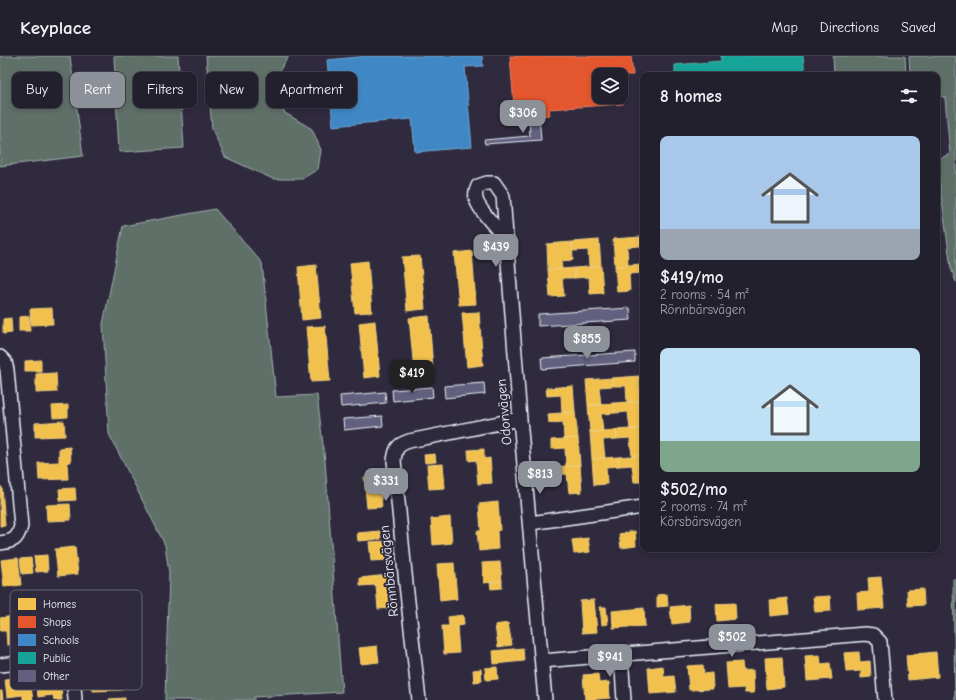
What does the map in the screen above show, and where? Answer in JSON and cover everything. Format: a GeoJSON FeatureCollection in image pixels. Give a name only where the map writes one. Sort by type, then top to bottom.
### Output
{"type":"FeatureCollection","features":[{"type":"Feature","properties":{"kind":"street","name":"Odonvägen"},"geometry":{"type":"LineString","coordinates":[[507,240],[520,419],[545,700]]}},
{"type":"Feature","properties":{"kind":"street"},"geometry":{"type":"LineString","coordinates":[[0,357],[5,362],[7,370],[21,526],[18,536],[12,541],[0,543]]}},
{"type":"Feature","properties":{"kind":"street","name":"Rönnbärsvägen"},"geometry":{"type":"LineString","coordinates":[[419,700],[394,460],[396,450],[401,444],[409,441],[520,419]]}},
{"type":"Feature","properties":{"kind":"street"},"geometry":{"type":"LineString","coordinates":[[530,523],[640,507]]}},
{"type":"Feature","properties":{"kind":"street"},"geometry":{"type":"LineString","coordinates":[[542,661],[857,635],[873,635],[880,642],[885,700]]}},
{"type":"Feature","properties":{"kind":"street"},"geometry":{"type":"LineString","coordinates":[[621,655],[624,700]]}},
{"type":"Feature","properties":{"kind":"street"},"geometry":{"type":"LineString","coordinates":[[0,665],[10,664]]}},
{"type":"Feature","properties":{"kind":"street"},"geometry":{"type":"LineString","coordinates":[[74,690],[75,700]]}},
{"type":"Feature","properties":{"kind":"green space"},"geometry":{"type":"Polygon","coordinates":[[[0,56],[70,56],[72,72],[70,72],[70,108],[77,108],[83,156],[0,166],[0,56]]]}},
{"type":"Feature","properties":{"kind":"green space"},"geometry":{"type":"Polygon","coordinates":[[[114,56],[178,56],[179,72],[133,72],[133,108],[181,108],[184,148],[119,152],[117,108],[125,108],[125,72],[115,72],[114,56]]]}},
{"type":"Feature","properties":{"kind":"green space"},"geometry":{"type":"Polygon","coordinates":[[[206,56],[289,56],[279,72],[266,72],[266,108],[281,108],[285,113],[312,129],[321,150],[318,169],[302,179],[273,179],[225,157],[212,129],[210,108],[258,108],[258,72],[207,72],[206,56]]]}},
{"type":"Feature","properties":{"kind":"green space"},"geometry":{"type":"Polygon","coordinates":[[[833,56],[905,56],[906,72],[834,72],[833,56]]]}},
{"type":"Feature","properties":{"kind":"green space"},"geometry":{"type":"Polygon","coordinates":[[[909,56],[956,56],[956,282],[951,268],[940,186],[940,159],[950,154],[945,98],[940,96],[940,72],[910,72],[909,56]]]}},
{"type":"Feature","properties":{"kind":"green space"},"geometry":{"type":"Polygon","coordinates":[[[215,209],[262,263],[276,397],[317,395],[325,461],[342,692],[254,697],[254,700],[165,700],[169,573],[165,545],[109,434],[103,324],[123,226],[215,209]]]}},
{"type":"Feature","properties":{"kind":"green space"},"geometry":{"type":"Polygon","coordinates":[[[953,579],[956,579],[956,700],[955,700],[953,579]]]}},
{"type":"Feature","properties":{"kind":"building: Homes"},"geometry":{"type":"Polygon","coordinates":[[[640,237],[640,246],[627,247],[628,265],[615,266],[613,239],[640,237]]]}},
{"type":"Feature","properties":{"kind":"building: Homes"},"geometry":{"type":"Polygon","coordinates":[[[599,240],[601,266],[589,267],[588,250],[573,251],[572,242],[599,240]]]}},
{"type":"Feature","properties":{"kind":"building: Homes"},"geometry":{"type":"Polygon","coordinates":[[[572,242],[573,260],[561,261],[562,269],[548,270],[547,244],[572,242]]]}},
{"type":"Feature","properties":{"kind":"building: Homes"},"geometry":{"type":"Polygon","coordinates":[[[472,251],[476,304],[459,305],[454,253],[472,251]]]}},
{"type":"Feature","properties":{"kind":"building: Homes"},"geometry":{"type":"Polygon","coordinates":[[[420,256],[425,309],[407,311],[402,257],[420,256]]]}},
{"type":"Feature","properties":{"kind":"building: Homes"},"geometry":{"type":"Polygon","coordinates":[[[368,261],[372,312],[355,313],[350,263],[368,261]]]}},
{"type":"Feature","properties":{"kind":"building: Homes"},"geometry":{"type":"Polygon","coordinates":[[[640,264],[640,273],[629,274],[630,291],[617,292],[615,266],[640,264]]]}},
{"type":"Feature","properties":{"kind":"building: Homes"},"geometry":{"type":"Polygon","coordinates":[[[316,265],[321,318],[302,320],[298,267],[316,265]]]}},
{"type":"Feature","properties":{"kind":"building: Homes"},"geometry":{"type":"Polygon","coordinates":[[[601,266],[603,293],[590,294],[589,277],[575,278],[574,268],[601,266]]]}},
{"type":"Feature","properties":{"kind":"building: Homes"},"geometry":{"type":"Polygon","coordinates":[[[574,268],[575,278],[562,278],[564,296],[550,297],[548,270],[574,268]]]}},
{"type":"Feature","properties":{"kind":"building: Homes"},"geometry":{"type":"Polygon","coordinates":[[[52,308],[53,324],[31,325],[30,309],[52,308]]]}},
{"type":"Feature","properties":{"kind":"building: Homes"},"geometry":{"type":"Polygon","coordinates":[[[479,312],[483,365],[467,367],[462,313],[479,312]]]}},
{"type":"Feature","properties":{"kind":"building: Homes"},"geometry":{"type":"Polygon","coordinates":[[[29,316],[30,331],[19,331],[19,317],[29,316]]]}},
{"type":"Feature","properties":{"kind":"building: Homes"},"geometry":{"type":"Polygon","coordinates":[[[429,316],[433,369],[414,370],[409,318],[429,316]]]}},
{"type":"Feature","properties":{"kind":"building: Homes"},"geometry":{"type":"Polygon","coordinates":[[[11,318],[12,333],[3,334],[3,319],[11,318]]]}},
{"type":"Feature","properties":{"kind":"building: Homes"},"geometry":{"type":"Polygon","coordinates":[[[375,321],[380,376],[364,378],[359,323],[375,321]]]}},
{"type":"Feature","properties":{"kind":"building: Homes"},"geometry":{"type":"Polygon","coordinates":[[[325,326],[330,381],[311,382],[306,327],[325,326]]]}},
{"type":"Feature","properties":{"kind":"building: Homes"},"geometry":{"type":"Polygon","coordinates":[[[41,360],[41,371],[25,371],[25,361],[41,360]]]}},
{"type":"Feature","properties":{"kind":"building: Homes"},"geometry":{"type":"Polygon","coordinates":[[[56,373],[57,392],[36,393],[36,374],[56,373]]]}},
{"type":"Feature","properties":{"kind":"building: Homes"},"geometry":{"type":"Polygon","coordinates":[[[639,376],[640,401],[627,402],[626,386],[613,386],[612,378],[639,376]]]}},
{"type":"Feature","properties":{"kind":"building: Homes"},"geometry":{"type":"Polygon","coordinates":[[[612,378],[613,386],[599,387],[601,405],[588,405],[586,380],[612,378]]]}},
{"type":"Feature","properties":{"kind":"building: Homes"},"geometry":{"type":"Polygon","coordinates":[[[573,386],[575,412],[562,413],[561,395],[547,396],[546,388],[573,386]]]}},
{"type":"Feature","properties":{"kind":"building: Homes"},"geometry":{"type":"Polygon","coordinates":[[[640,401],[640,428],[630,430],[628,412],[615,413],[614,403],[640,401]]]}},
{"type":"Feature","properties":{"kind":"building: Homes"},"geometry":{"type":"Polygon","coordinates":[[[614,403],[615,413],[601,414],[603,431],[590,432],[588,405],[614,403]]]}},
{"type":"Feature","properties":{"kind":"building: Homes"},"geometry":{"type":"Polygon","coordinates":[[[68,405],[68,417],[53,418],[52,406],[68,405]]]}},
{"type":"Feature","properties":{"kind":"building: Homes"},"geometry":{"type":"Polygon","coordinates":[[[575,412],[578,438],[564,439],[563,422],[549,423],[548,414],[575,412]]]}},
{"type":"Feature","properties":{"kind":"building: Homes"},"geometry":{"type":"Polygon","coordinates":[[[64,421],[65,436],[35,437],[35,423],[64,421]]]}},
{"type":"Feature","properties":{"kind":"building: Homes"},"geometry":{"type":"Polygon","coordinates":[[[640,428],[640,455],[632,456],[630,438],[617,439],[616,430],[640,428]]]}},
{"type":"Feature","properties":{"kind":"building: Homes"},"geometry":{"type":"Polygon","coordinates":[[[616,430],[617,439],[603,440],[605,458],[592,459],[590,432],[616,430]]]}},
{"type":"Feature","properties":{"kind":"building: Homes"},"geometry":{"type":"Polygon","coordinates":[[[578,438],[580,465],[566,466],[565,448],[551,449],[551,440],[578,438]]]}},
{"type":"Feature","properties":{"kind":"building: Homes"},"geometry":{"type":"Polygon","coordinates":[[[70,447],[71,462],[67,462],[68,479],[39,480],[38,463],[59,462],[59,448],[70,447]]]}},
{"type":"Feature","properties":{"kind":"building: Homes"},"geometry":{"type":"Polygon","coordinates":[[[484,449],[484,459],[490,458],[492,483],[478,484],[476,460],[469,461],[468,450],[484,449]]]}},
{"type":"Feature","properties":{"kind":"building: Homes"},"geometry":{"type":"Polygon","coordinates":[[[435,454],[436,462],[425,463],[424,455],[435,454]]]}},
{"type":"Feature","properties":{"kind":"building: Homes"},"geometry":{"type":"Polygon","coordinates":[[[640,455],[640,482],[634,482],[632,465],[619,466],[618,457],[640,455]]]}},
{"type":"Feature","properties":{"kind":"building: Homes"},"geometry":{"type":"Polygon","coordinates":[[[618,457],[619,466],[606,467],[607,484],[594,485],[592,459],[618,457]]]}},
{"type":"Feature","properties":{"kind":"building: Homes"},"geometry":{"type":"Polygon","coordinates":[[[443,464],[445,488],[429,489],[427,465],[443,464]]]}},
{"type":"Feature","properties":{"kind":"building: Homes"},"geometry":{"type":"Polygon","coordinates":[[[580,465],[582,492],[569,493],[567,474],[553,475],[553,467],[580,465]]]}},
{"type":"Feature","properties":{"kind":"building: Homes"},"geometry":{"type":"Polygon","coordinates":[[[379,476],[382,507],[367,508],[364,477],[379,476]]]}},
{"type":"Feature","properties":{"kind":"building: Homes"},"geometry":{"type":"Polygon","coordinates":[[[0,487],[2,487],[5,526],[0,526],[0,487]]]}},
{"type":"Feature","properties":{"kind":"building: Homes"},"geometry":{"type":"Polygon","coordinates":[[[75,488],[76,500],[60,501],[59,489],[75,488]]]}},
{"type":"Feature","properties":{"kind":"building: Homes"},"geometry":{"type":"Polygon","coordinates":[[[498,502],[500,530],[497,531],[498,549],[479,551],[477,531],[481,531],[479,504],[498,502]]]}},
{"type":"Feature","properties":{"kind":"building: Homes"},"geometry":{"type":"Polygon","coordinates":[[[70,504],[71,520],[47,521],[46,505],[70,504]]]}},
{"type":"Feature","properties":{"kind":"building: Homes"},"geometry":{"type":"Polygon","coordinates":[[[450,517],[452,543],[433,545],[431,519],[450,517]]]}},
{"type":"Feature","properties":{"kind":"building: Homes"},"geometry":{"type":"Polygon","coordinates":[[[380,531],[381,539],[358,541],[357,533],[380,531]]]}},
{"type":"Feature","properties":{"kind":"building: Homes"},"geometry":{"type":"Polygon","coordinates":[[[635,531],[636,546],[621,548],[619,534],[635,531]]]}},
{"type":"Feature","properties":{"kind":"building: Homes"},"geometry":{"type":"Polygon","coordinates":[[[588,538],[590,552],[574,554],[572,540],[588,538]]]}},
{"type":"Feature","properties":{"kind":"building: Homes"},"geometry":{"type":"Polygon","coordinates":[[[387,541],[389,560],[371,561],[369,542],[387,541]]]}},
{"type":"Feature","properties":{"kind":"building: Homes"},"geometry":{"type":"Polygon","coordinates":[[[75,547],[78,574],[58,576],[55,549],[75,547]]]}},
{"type":"Feature","properties":{"kind":"building: Homes"},"geometry":{"type":"Polygon","coordinates":[[[47,555],[48,571],[36,572],[34,556],[47,555]]]}},
{"type":"Feature","properties":{"kind":"building: Homes"},"geometry":{"type":"Polygon","coordinates":[[[18,558],[21,585],[4,587],[1,560],[18,558]]]}},
{"type":"Feature","properties":{"kind":"building: Homes"},"geometry":{"type":"Polygon","coordinates":[[[31,558],[33,573],[22,574],[20,559],[31,558]]]}},
{"type":"Feature","properties":{"kind":"building: Homes"},"geometry":{"type":"Polygon","coordinates":[[[500,562],[502,581],[484,583],[482,563],[500,562]]]}},
{"type":"Feature","properties":{"kind":"building: Homes"},"geometry":{"type":"Polygon","coordinates":[[[454,563],[457,599],[440,601],[437,564],[454,563]]]}},
{"type":"Feature","properties":{"kind":"building: Homes"},"geometry":{"type":"Polygon","coordinates":[[[388,575],[388,582],[391,582],[393,608],[378,609],[376,585],[360,586],[360,578],[388,575]]]}},
{"type":"Feature","properties":{"kind":"building: Homes"},"geometry":{"type":"Polygon","coordinates":[[[881,577],[884,608],[858,610],[857,593],[869,592],[868,578],[881,577]]]}},
{"type":"Feature","properties":{"kind":"building: Homes"},"geometry":{"type":"Polygon","coordinates":[[[502,581],[502,588],[491,589],[490,582],[502,581]]]}},
{"type":"Feature","properties":{"kind":"building: Homes"},"geometry":{"type":"Polygon","coordinates":[[[923,589],[924,605],[908,606],[907,590],[923,589]]]}},
{"type":"Feature","properties":{"kind":"building: Homes"},"geometry":{"type":"Polygon","coordinates":[[[667,594],[668,606],[657,607],[657,595],[667,594]]]}},
{"type":"Feature","properties":{"kind":"building: Homes"},"geometry":{"type":"Polygon","coordinates":[[[830,596],[831,611],[815,612],[813,597],[830,596]]]}},
{"type":"Feature","properties":{"kind":"building: Homes"},"geometry":{"type":"Polygon","coordinates":[[[787,598],[789,614],[770,616],[769,600],[787,598]]]}},
{"type":"Feature","properties":{"kind":"building: Homes"},"geometry":{"type":"Polygon","coordinates":[[[594,600],[597,632],[582,633],[580,601],[594,600]]]}},
{"type":"Feature","properties":{"kind":"building: Homes"},"geometry":{"type":"Polygon","coordinates":[[[735,603],[736,619],[717,621],[716,604],[735,603]]]}},
{"type":"Feature","properties":{"kind":"building: Homes"},"geometry":{"type":"Polygon","coordinates":[[[689,605],[690,622],[672,624],[670,607],[689,605]]]}},
{"type":"Feature","properties":{"kind":"building: Homes"},"geometry":{"type":"Polygon","coordinates":[[[600,607],[606,607],[608,624],[602,625],[600,607]]]}},
{"type":"Feature","properties":{"kind":"building: Homes"},"geometry":{"type":"Polygon","coordinates":[[[644,608],[645,626],[613,628],[612,611],[644,608]]]}},
{"type":"Feature","properties":{"kind":"building: Homes"},"geometry":{"type":"Polygon","coordinates":[[[463,615],[464,625],[457,626],[459,653],[444,654],[442,626],[449,626],[448,617],[463,615]]]}},
{"type":"Feature","properties":{"kind":"building: Homes"},"geometry":{"type":"Polygon","coordinates":[[[10,617],[10,645],[7,645],[6,631],[0,631],[0,618],[10,617]]]}},
{"type":"Feature","properties":{"kind":"building: Homes"},"geometry":{"type":"Polygon","coordinates":[[[508,623],[512,645],[498,647],[495,625],[508,623]]]}},
{"type":"Feature","properties":{"kind":"building: Homes"},"geometry":{"type":"Polygon","coordinates":[[[377,646],[379,662],[361,664],[359,648],[377,646]]]}},
{"type":"Feature","properties":{"kind":"building: Homes"},"geometry":{"type":"Polygon","coordinates":[[[523,648],[524,661],[494,664],[493,651],[523,648]]]}},
{"type":"Feature","properties":{"kind":"building: Homes"},"geometry":{"type":"Polygon","coordinates":[[[859,652],[860,662],[870,661],[871,677],[861,678],[861,671],[846,672],[844,653],[859,652]]]}},
{"type":"Feature","properties":{"kind":"building: Homes"},"geometry":{"type":"Polygon","coordinates":[[[936,652],[938,677],[908,680],[906,655],[936,652]]]}},
{"type":"Feature","properties":{"kind":"building: Homes"},"geometry":{"type":"Polygon","coordinates":[[[820,655],[821,664],[830,663],[832,679],[807,681],[805,656],[820,655]]]}},
{"type":"Feature","properties":{"kind":"building: Homes"},"geometry":{"type":"Polygon","coordinates":[[[782,657],[784,687],[767,689],[765,658],[782,657]]]}},
{"type":"Feature","properties":{"kind":"building: Homes"},"geometry":{"type":"Polygon","coordinates":[[[742,662],[743,671],[753,670],[754,693],[745,693],[744,688],[728,689],[726,663],[742,662]]]}},
{"type":"Feature","properties":{"kind":"building: Homes"},"geometry":{"type":"Polygon","coordinates":[[[703,665],[704,674],[712,673],[713,689],[689,690],[687,666],[703,665]]]}},
{"type":"Feature","properties":{"kind":"building: Homes"},"geometry":{"type":"Polygon","coordinates":[[[663,666],[664,677],[674,676],[676,692],[650,694],[648,668],[663,666]]]}},
{"type":"Feature","properties":{"kind":"building: Homes"},"geometry":{"type":"Polygon","coordinates":[[[497,667],[498,679],[486,680],[485,668],[497,667]]]}},
{"type":"Feature","properties":{"kind":"building: Homes"},"geometry":{"type":"Polygon","coordinates":[[[481,669],[482,681],[474,682],[473,670],[481,669]]]}},
{"type":"Feature","properties":{"kind":"building: Homes"},"geometry":{"type":"Polygon","coordinates":[[[598,674],[599,683],[609,682],[610,698],[585,700],[583,675],[598,674]]]}},
{"type":"Feature","properties":{"kind":"building: Homes"},"geometry":{"type":"Polygon","coordinates":[[[10,678],[10,690],[31,690],[33,700],[23,700],[23,695],[7,697],[5,679],[10,678]]]}},
{"type":"Feature","properties":{"kind":"building: Homes"},"geometry":{"type":"Polygon","coordinates":[[[37,690],[61,690],[62,700],[54,700],[53,695],[38,697],[37,690]]]}},
{"type":"Feature","properties":{"kind":"building: Homes"},"geometry":{"type":"Polygon","coordinates":[[[93,690],[122,690],[93,691],[93,690]]]}},
{"type":"Feature","properties":{"kind":"building: Homes"},"geometry":{"type":"Polygon","coordinates":[[[0,691],[2,691],[3,700],[0,700],[0,691]]]}},
{"type":"Feature","properties":{"kind":"building: Homes"},"geometry":{"type":"Polygon","coordinates":[[[125,698],[125,700],[109,700],[109,699],[125,698]]]}},
{"type":"Feature","properties":{"kind":"building: Shops"},"geometry":{"type":"Polygon","coordinates":[[[510,56],[631,56],[633,75],[628,75],[628,68],[592,68],[592,104],[623,104],[549,109],[550,115],[515,118],[510,56]]]}},
{"type":"Feature","properties":{"kind":"building: Schools"},"geometry":{"type":"Polygon","coordinates":[[[368,56],[482,56],[483,66],[465,67],[472,147],[415,152],[412,119],[333,126],[331,108],[357,108],[357,72],[328,72],[327,60],[368,56]]]}},
{"type":"Feature","properties":{"kind":"building: Public"},"geometry":{"type":"Polygon","coordinates":[[[721,56],[803,56],[805,72],[675,72],[675,65],[721,61],[721,56]]]}},
{"type":"Feature","properties":{"kind":"building: Other"},"geometry":{"type":"Polygon","coordinates":[[[529,116],[539,116],[541,140],[485,144],[484,140],[530,136],[529,116]]]}},
{"type":"Feature","properties":{"kind":"building: Other"},"geometry":{"type":"Polygon","coordinates":[[[630,308],[631,320],[538,326],[538,314],[630,308]]]}},
{"type":"Feature","properties":{"kind":"building: Other"},"geometry":{"type":"Polygon","coordinates":[[[635,352],[635,362],[542,369],[541,358],[635,352]]]}},
{"type":"Feature","properties":{"kind":"building: Other"},"geometry":{"type":"Polygon","coordinates":[[[484,383],[485,394],[445,398],[444,386],[484,383]]]}},
{"type":"Feature","properties":{"kind":"building: Other"},"geometry":{"type":"Polygon","coordinates":[[[432,387],[433,397],[393,401],[392,390],[432,387]]]}},
{"type":"Feature","properties":{"kind":"building: Other"},"geometry":{"type":"Polygon","coordinates":[[[385,392],[386,403],[341,407],[340,396],[385,392]]]}},
{"type":"Feature","properties":{"kind":"building: Other"},"geometry":{"type":"Polygon","coordinates":[[[382,416],[383,426],[344,430],[343,419],[382,416]]]}}]}
